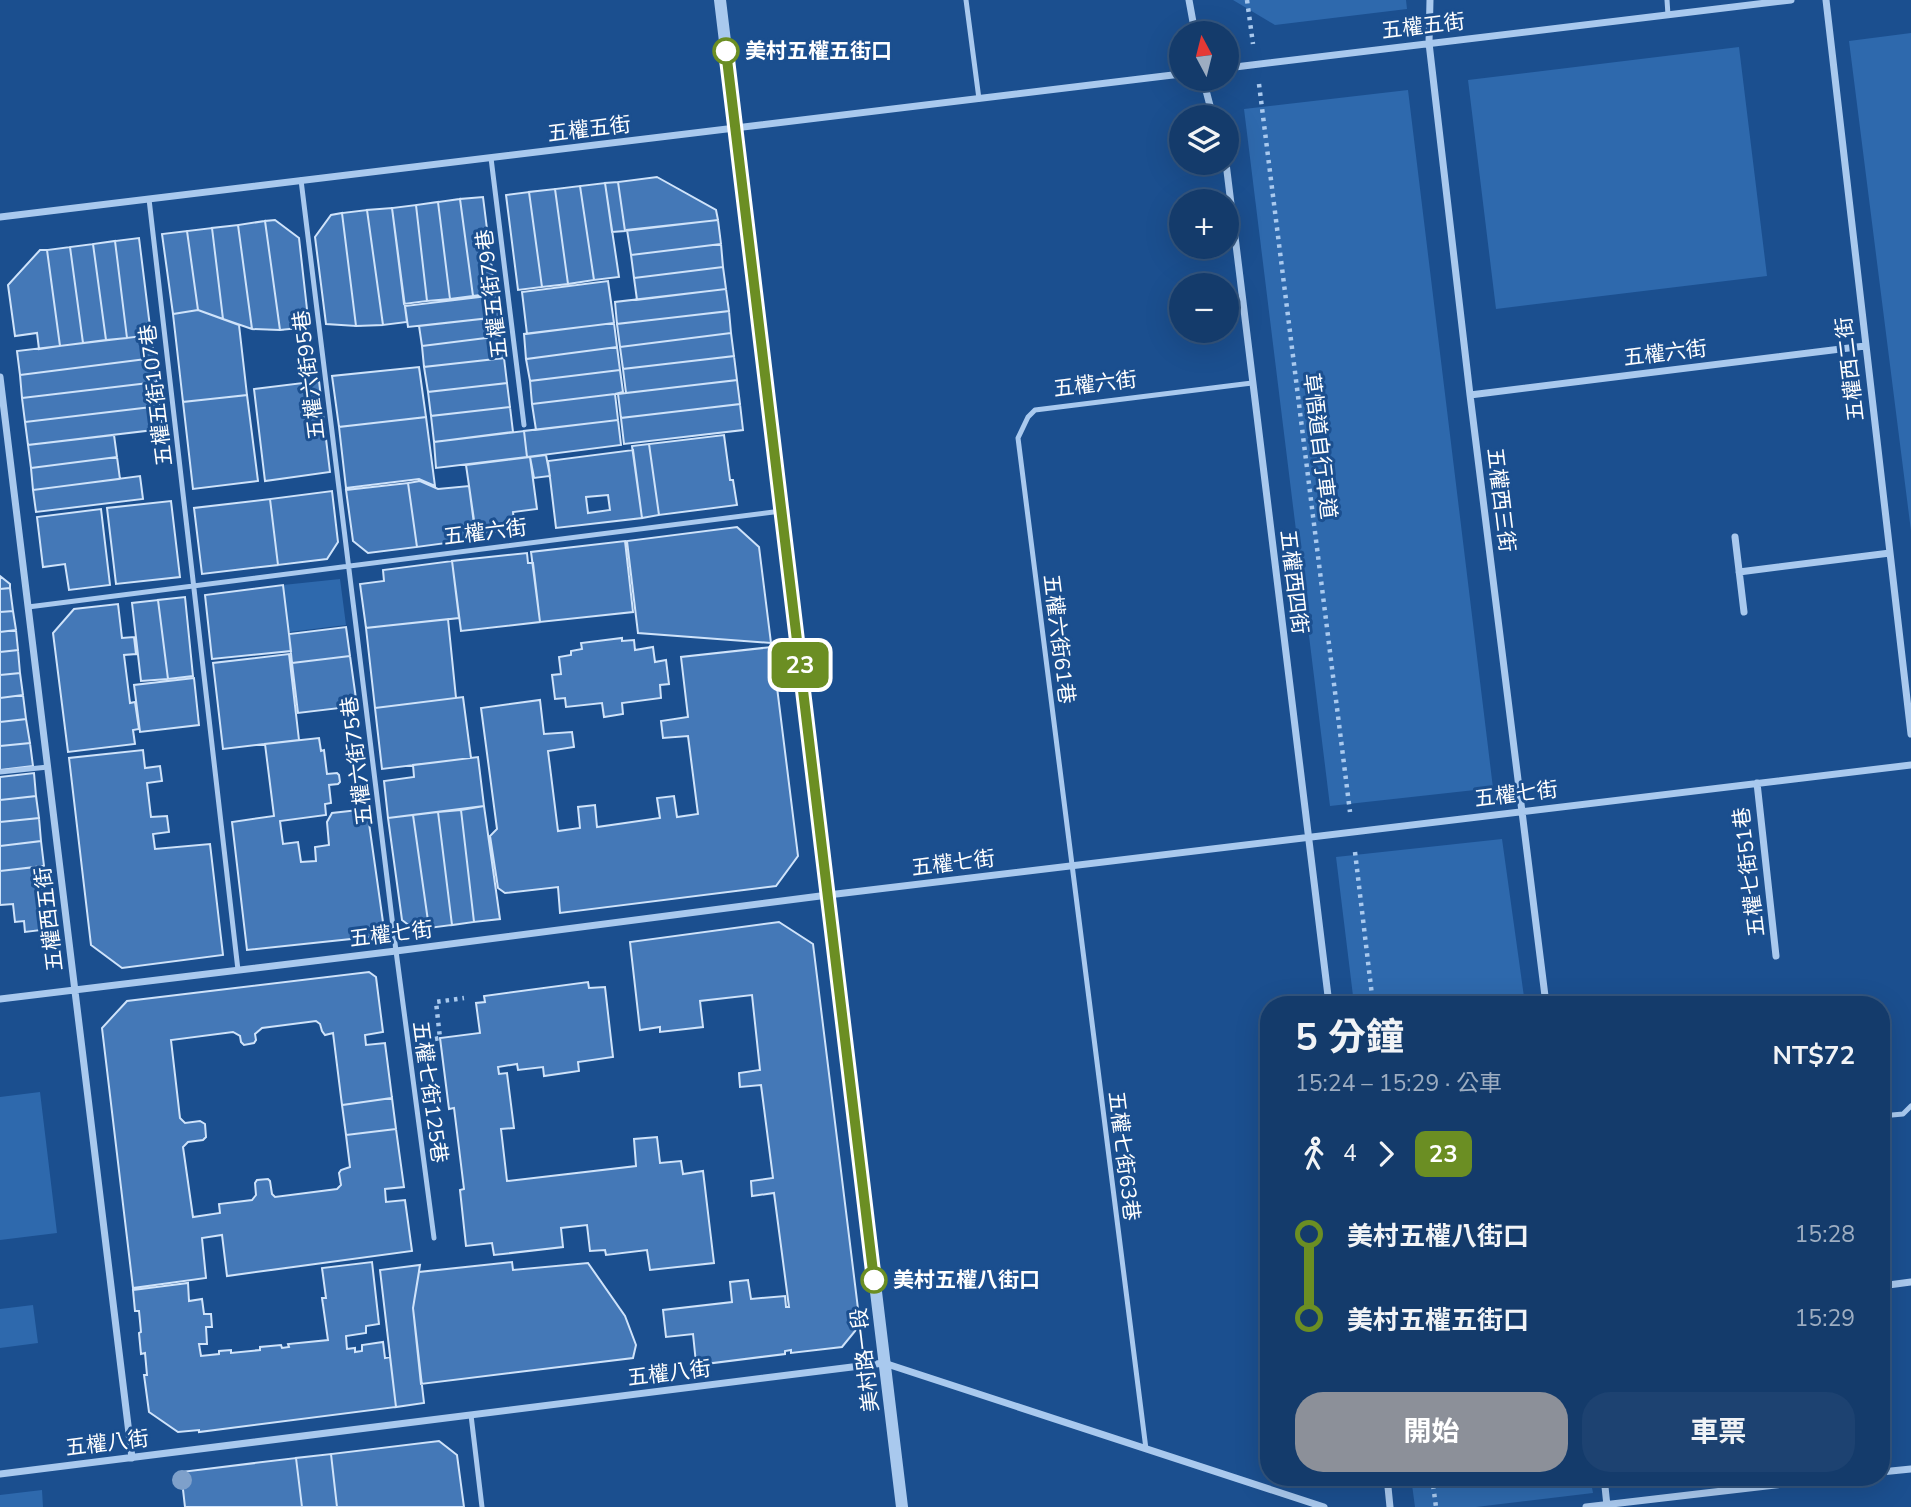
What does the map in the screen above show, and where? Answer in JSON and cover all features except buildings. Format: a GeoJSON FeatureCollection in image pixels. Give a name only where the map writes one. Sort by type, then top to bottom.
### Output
{"type":"FeatureCollection","features":[{"type":"Feature","properties":{"kind":"street","name":"美村路一段"},"geometry":{"type":"LineString","coordinates":[[720,0],[902,1507]]}},
{"type":"Feature","properties":{"kind":"street"},"geometry":{"type":"LineString","coordinates":[[1189,0],[1193,21]]}},
{"type":"Feature","properties":{"kind":"street","name":"五權西三街"},"geometry":{"type":"LineString","coordinates":[[1430,0],[1429,43],[1545,996]]}},
{"type":"Feature","properties":{"kind":"street","name":"五權五街"},"geometry":{"type":"LineString","coordinates":[[1239,67],[1791,0]]}},
{"type":"Feature","properties":{"kind":"street","name":"五權西二街"},"geometry":{"type":"LineString","coordinates":[[1826,0],[1911,734]]}},
{"type":"Feature","properties":{"kind":"street","name":"五權五街"},"geometry":{"type":"LineString","coordinates":[[0,217],[1169,75]]}},
{"type":"Feature","properties":{"kind":"street","name":"五權西四街"},"geometry":{"type":"LineString","coordinates":[[1227,175],[1328,996]]}},
{"type":"Feature","properties":{"kind":"street","name":"五權六街"},"geometry":{"type":"LineString","coordinates":[[1470,395],[1865,346]]}},
{"type":"Feature","properties":{"kind":"street","name":"五權西五街"},"geometry":{"type":"LineString","coordinates":[[0,377],[132,1458]]}},
{"type":"Feature","properties":{"kind":"street"},"geometry":{"type":"LineString","coordinates":[[1735,537],[1744,612]]}},
{"type":"Feature","properties":{"kind":"street"},"geometry":{"type":"LineString","coordinates":[[1739,572],[1890,552]]}},
{"type":"Feature","properties":{"kind":"street","name":"五權七街"},"geometry":{"type":"LineString","coordinates":[[0,999],[828,895],[1911,765]]}},
{"type":"Feature","properties":{"kind":"street","name":"五權七街51巷"},"geometry":{"type":"LineString","coordinates":[[1757,783],[1776,956]]}},
{"type":"Feature","properties":{"kind":"street"},"geometry":{"type":"LineString","coordinates":[[1890,1285],[1911,1282]]}},
{"type":"Feature","properties":{"kind":"street","name":"五權八街"},"geometry":{"type":"LineString","coordinates":[[0,1474],[884,1363],[1324,1507]]}},
{"type":"Feature","properties":{"kind":"street"},"geometry":{"type":"LineString","coordinates":[[1890,1471],[1911,1469]]}},
{"type":"Feature","properties":{"kind":"street"},"geometry":{"type":"LineString","coordinates":[[1388,1486],[1390,1507]]}},
{"type":"Feature","properties":{"kind":"street"},"geometry":{"type":"LineString","coordinates":[[1605,1486],[1607,1506]]}},
{"type":"Feature","properties":{"kind":"street"},"geometry":{"type":"LineString","coordinates":[[1586,1507],[1770,1486]]}},
{"type":"Feature","properties":{"kind":"lane"},"geometry":{"type":"LineString","coordinates":[[966,0],[979,99]]}},
{"type":"Feature","properties":{"kind":"lane"},"geometry":{"type":"LineString","coordinates":[[1667,0],[1668,15]]}},
{"type":"Feature","properties":{"kind":"lane","name":"五權五街79巷"},"geometry":{"type":"LineString","coordinates":[[491,158],[523,425]]}},
{"type":"Feature","properties":{"kind":"lane","name":"五權六街95巷"},"geometry":{"type":"LineString","coordinates":[[301,180],[349,567]]}},
{"type":"Feature","properties":{"kind":"lane","name":"五權五街107巷"},"geometry":{"type":"LineString","coordinates":[[149,199],[194,586]]}},
{"type":"Feature","properties":{"kind":"lane","name":"五權六街"},"geometry":{"type":"LineString","coordinates":[[1028,417],[1035,410],[1252,383]]}},
{"type":"Feature","properties":{"kind":"lane","name":"五權六街61巷"},"geometry":{"type":"LineString","coordinates":[[1028,417],[1018,438],[1072,866]]}},
{"type":"Feature","properties":{"kind":"lane","name":"五權六街"},"geometry":{"type":"LineString","coordinates":[[28,607],[781,511]]}},
{"type":"Feature","properties":{"kind":"lane","name":"五權六街75巷"},"geometry":{"type":"LineString","coordinates":[[349,567],[396,951]]}},
{"type":"Feature","properties":{"kind":"lane"},"geometry":{"type":"LineString","coordinates":[[194,586],[239,970]]}},
{"type":"Feature","properties":{"kind":"lane"},"geometry":{"type":"LineString","coordinates":[[0,772],[48,767]]}},
{"type":"Feature","properties":{"kind":"lane","name":"五權七街63巷"},"geometry":{"type":"LineString","coordinates":[[1072,866],[1146,1449]]}},
{"type":"Feature","properties":{"kind":"lane","name":"五權七街125巷"},"geometry":{"type":"LineString","coordinates":[[396,951],[433,1238]]}},
{"type":"Feature","properties":{"kind":"lane"},"geometry":{"type":"LineString","coordinates":[[1890,1115],[1903,1114],[1911,1106]]}},
{"type":"Feature","properties":{"kind":"lane"},"geometry":{"type":"LineString","coordinates":[[471,1415],[482,1507]]}},
{"type":"Feature","properties":{"kind":"path","name":"草悟道自行車道"},"geometry":{"type":"LineString","coordinates":[[1262,111],[1346,785]]}},
{"type":"Feature","properties":{"kind":"path"},"geometry":{"type":"LineString","coordinates":[[1356,862],[1372,996]]}},
{"type":"Feature","properties":{"kind":"path"},"geometry":{"type":"LineString","coordinates":[[435,1039],[440,1038],[436,1002],[464,998]]}},
{"type":"Feature","properties":{"kind":"path"},"geometry":{"type":"LineString","coordinates":[[1433,1486],[1436,1507]]}},
{"type":"Feature","properties":{"kind":"shaded area"},"geometry":{"type":"Polygon","coordinates":[[[1233,0],[1406,0],[1407,9],[1275,25],[1233,0]]]}},
{"type":"Feature","properties":{"kind":"shaded area"},"geometry":{"type":"Polygon","coordinates":[[[1911,33],[1911,531],[1849,41],[1911,33]]]}},
{"type":"Feature","properties":{"kind":"shaded area"},"geometry":{"type":"Polygon","coordinates":[[[1739,47],[1767,276],[1496,309],[1468,80],[1739,47]]]}},
{"type":"Feature","properties":{"kind":"shaded area"},"geometry":{"type":"Polygon","coordinates":[[[1408,90],[1493,788],[1330,806],[1244,109],[1408,90]]]}},
{"type":"Feature","properties":{"kind":"shaded area"},"geometry":{"type":"Polygon","coordinates":[[[340,579],[346,625],[289,632],[283,585],[340,579]]]}},
{"type":"Feature","properties":{"kind":"shaded area"},"geometry":{"type":"Polygon","coordinates":[[[1502,839],[1524,996],[1353,996],[1336,857],[1502,839]]]}},
{"type":"Feature","properties":{"kind":"shaded area"},"geometry":{"type":"Polygon","coordinates":[[[40,1092],[57,1233],[0,1240],[0,1097],[40,1092]]]}},
{"type":"Feature","properties":{"kind":"shaded area"},"geometry":{"type":"Polygon","coordinates":[[[33,1305],[38,1343],[0,1348],[0,1309],[33,1305]]]}},
{"type":"Feature","properties":{"kind":"shaded area"},"geometry":{"type":"Polygon","coordinates":[[[1412,1486],[1592,1486],[1593,1493],[1476,1507],[1415,1507],[1412,1486]]]}},
{"type":"Feature","properties":{"kind":"shaded area"},"geometry":{"type":"Polygon","coordinates":[[[42,1490],[43,1507],[0,1507],[0,1495],[42,1490]]]}},
{"type":"Feature","properties":{"kind":"bus line","name":"23"},"geometry":{"type":"LineString","coordinates":[[726,51],[874,1280]]}},
{"type":"Feature","properties":{"kind":"place","name":"美村五權五街口"},"geometry":{"type":"Point","coordinates":[726,51]}},
{"type":"Feature","properties":{"kind":"place","name":"美村五權八街口"},"geometry":{"type":"Point","coordinates":[874,1280]}}]}
